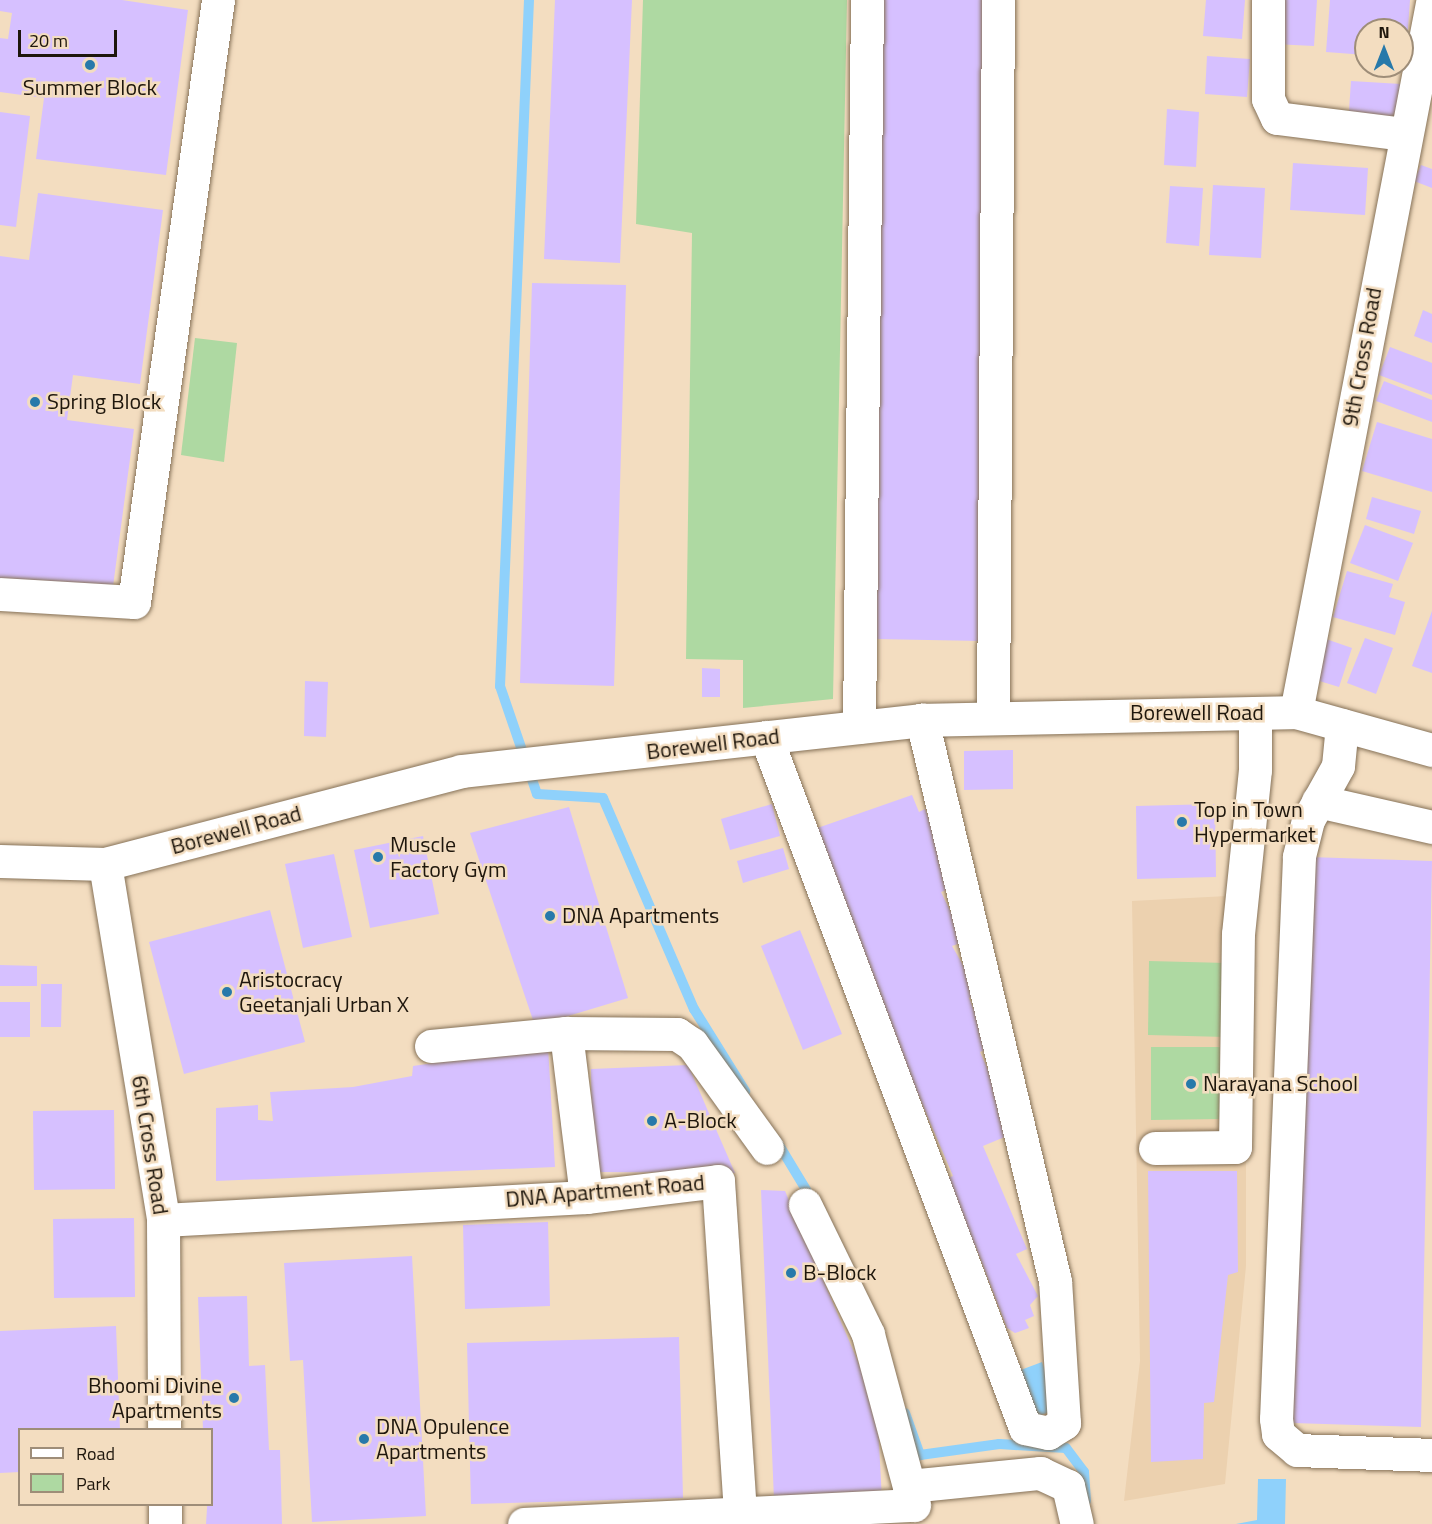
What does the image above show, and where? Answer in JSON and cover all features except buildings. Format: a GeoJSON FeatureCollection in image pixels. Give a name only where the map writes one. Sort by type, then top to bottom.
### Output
{"type":"FeatureCollection","features":[{"type":"Feature","properties":{"kind":"street"},"geometry":{"type":"LineString","coordinates":[[0,594],[134,602],[218,0]]}},
{"type":"Feature","properties":{"kind":"street"},"geometry":{"type":"LineString","coordinates":[[859,727],[867,0]]}},
{"type":"Feature","properties":{"kind":"street"},"geometry":{"type":"LineString","coordinates":[[993,717],[998,0]]}},
{"type":"Feature","properties":{"kind":"street"},"geometry":{"type":"LineString","coordinates":[[1268,0],[1268,99],[1278,118],[1403,134]]}},
{"type":"Feature","properties":{"kind":"street","name":"9th Cross Road"},"geometry":{"type":"LineString","coordinates":[[1296,712],[1403,134],[1432,3]]}},
{"type":"Feature","properties":{"kind":"street","name":"Borewell Road"},"geometry":{"type":"LineString","coordinates":[[0,861],[105,864],[461,771],[922,720],[1296,712],[1432,750]]}},
{"type":"Feature","properties":{"kind":"street"},"geometry":{"type":"LineString","coordinates":[[1155,1148],[1235,1147],[1238,934],[1255,770],[1255,713]]}},
{"type":"Feature","properties":{"kind":"street"},"geometry":{"type":"LineString","coordinates":[[766,738],[1025,1428],[1048,1433],[1064,1423],[1055,1281],[922,720]]}},
{"type":"Feature","properties":{"kind":"street"},"geometry":{"type":"LineString","coordinates":[[1342,725],[1338,766],[1318,801],[1299,857],[1278,1434],[1297,1450],[1432,1455]]}},
{"type":"Feature","properties":{"kind":"street"},"geometry":{"type":"LineString","coordinates":[[1318,801],[1432,827]]}},
{"type":"Feature","properties":{"kind":"street","name":"6th Cross Road"},"geometry":{"type":"LineString","coordinates":[[105,864],[163,1220],[165,1428]]}},
{"type":"Feature","properties":{"kind":"street"},"geometry":{"type":"LineString","coordinates":[[431,1046],[566,1033],[677,1034],[692,1044],[767,1148]]}},
{"type":"Feature","properties":{"kind":"street"},"geometry":{"type":"LineString","coordinates":[[566,1033],[586,1197]]}},
{"type":"Feature","properties":{"kind":"street","name":"DNA Apartment Road"},"geometry":{"type":"LineString","coordinates":[[163,1220],[586,1197],[718,1181],[740,1510]]}},
{"type":"Feature","properties":{"kind":"street"},"geometry":{"type":"LineString","coordinates":[[524,1524],[740,1510],[914,1506],[868,1334],[805,1205]]}},
{"type":"Feature","properties":{"kind":"street"},"geometry":{"type":"LineString","coordinates":[[909,1486],[1040,1473],[1068,1486],[1077,1524]]}},
{"type":"Feature","properties":{"kind":"street"},"geometry":{"type":"LineString","coordinates":[[165,1506],[165,1524]]}},
{"type":"Feature","properties":{"kind":"shaded area","name":"Narayana School"},"geometry":{"type":"Polygon","coordinates":[[[1246,895],[1246,1266],[1225,1484],[1124,1501],[1140,1361],[1132,901],[1246,895]]]}},
{"type":"Feature","properties":{"kind":"green space"},"geometry":{"type":"Polygon","coordinates":[[[643,0],[847,0],[833,699],[743,708],[743,660],[686,659],[692,233],[636,224],[643,0]]]}},
{"type":"Feature","properties":{"kind":"green space"},"geometry":{"type":"Polygon","coordinates":[[[195,338],[237,343],[224,462],[181,455],[195,338]]]}},
{"type":"Feature","properties":{"kind":"green space"},"geometry":{"type":"Polygon","coordinates":[[[1149,961],[1227,963],[1226,1037],[1148,1035],[1149,961]]]}},
{"type":"Feature","properties":{"kind":"green space"},"geometry":{"type":"Polygon","coordinates":[[[1151,1047],[1220,1047],[1220,1119],[1151,1120],[1151,1047]]]}},
{"type":"Feature","properties":{"kind":"water"},"geometry":{"type":"Polygon","coordinates":[[[1042,1362],[1058,1409],[1030,1419],[1013,1373],[1042,1362]]]}},
{"type":"Feature","properties":{"kind":"water"},"geometry":{"type":"Polygon","coordinates":[[[1258,1479],[1286,1479],[1285,1524],[1236,1524],[1257,1520],[1258,1479]]]}},
{"type":"Feature","properties":{"kind":"waterway"},"geometry":{"type":"LineString","coordinates":[[529,0],[500,686],[537,794],[603,798],[694,1009],[745,1091]]}},
{"type":"Feature","properties":{"kind":"waterway"},"geometry":{"type":"LineString","coordinates":[[776,1140],[813,1201]]}},
{"type":"Feature","properties":{"kind":"waterway"},"geometry":{"type":"LineString","coordinates":[[905,1413],[920,1455],[999,1444],[1066,1448],[1084,1472],[1086,1501]]}},
{"type":"Feature","properties":{"kind":"place","name":"Summer Block"},"geometry":{"type":"Point","coordinates":[90,65]}},
{"type":"Feature","properties":{"kind":"place","name":"Spring Block"},"geometry":{"type":"Point","coordinates":[35,402]}},
{"type":"Feature","properties":{"kind":"place","name":"Top in Town Hypermarket"},"geometry":{"type":"Point","coordinates":[1182,822]}},
{"type":"Feature","properties":{"kind":"place","name":"Muscle Factory Gym"},"geometry":{"type":"Point","coordinates":[378,857]}},
{"type":"Feature","properties":{"kind":"place","name":"DNA Apartments"},"geometry":{"type":"Point","coordinates":[550,916]}},
{"type":"Feature","properties":{"kind":"place","name":"Aristocracy Geetanjali Urban X"},"geometry":{"type":"Point","coordinates":[227,992]}},
{"type":"Feature","properties":{"kind":"place","name":"Narayana School"},"geometry":{"type":"Point","coordinates":[1191,1084]}},
{"type":"Feature","properties":{"kind":"place","name":"A-Block"},"geometry":{"type":"Point","coordinates":[652,1121]}},
{"type":"Feature","properties":{"kind":"place","name":"B-Block"},"geometry":{"type":"Point","coordinates":[791,1273]}},
{"type":"Feature","properties":{"kind":"place","name":"Bhoomi Divine Apartments"},"geometry":{"type":"Point","coordinates":[234,1398]}},
{"type":"Feature","properties":{"kind":"place","name":"DNA Opulence Apartments"},"geometry":{"type":"Point","coordinates":[364,1439]}}]}
